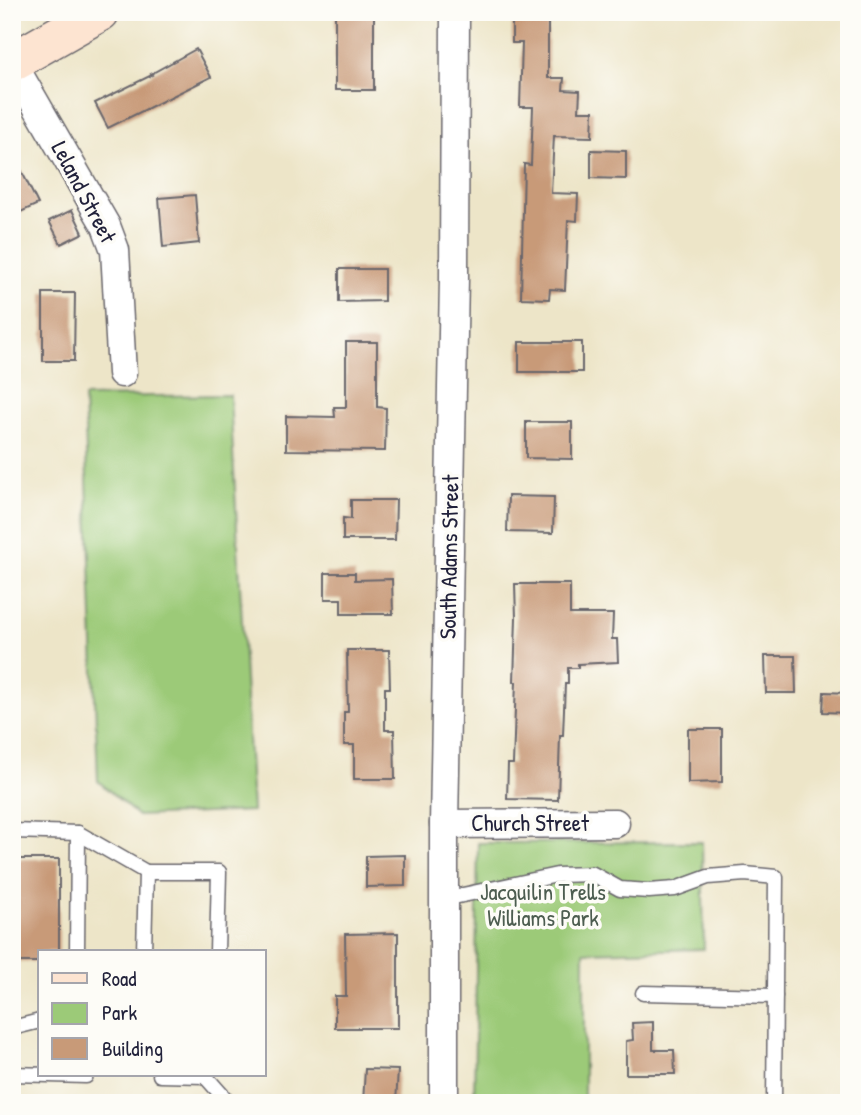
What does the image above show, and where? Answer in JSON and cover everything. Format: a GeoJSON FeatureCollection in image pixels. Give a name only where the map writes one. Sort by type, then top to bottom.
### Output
{"type":"FeatureCollection","features":[{"type":"Feature","properties":{"kind":"main road"},"geometry":{"type":"LineString","coordinates":[[12,62],[100,12]]}},
{"type":"Feature","properties":{"kind":"street","name":"South Adams Street"},"geometry":{"type":"LineString","coordinates":[[444,1103],[444,824],[454,278],[455,12]]}},
{"type":"Feature","properties":{"kind":"street","name":"Leland Street"},"geometry":{"type":"LineString","coordinates":[[12,62],[111,238],[115,250],[122,373]]}},
{"type":"Feature","properties":{"kind":"street","name":"Church Street"},"geometry":{"type":"LineString","coordinates":[[444,824],[615,823]]}},
{"type":"Feature","properties":{"kind":"lane"},"geometry":{"type":"LineString","coordinates":[[12,831],[78,833],[146,872],[219,872],[217,950]]}},
{"type":"Feature","properties":{"kind":"lane"},"geometry":{"type":"LineString","coordinates":[[77,950],[78,833]]}},
{"type":"Feature","properties":{"kind":"lane"},"geometry":{"type":"LineString","coordinates":[[144,950],[146,872]]}},
{"type":"Feature","properties":{"kind":"lane"},"geometry":{"type":"LineString","coordinates":[[444,899],[557,875],[593,874],[620,889],[649,891],[676,889],[708,877],[745,874],[776,877],[774,1103]]}},
{"type":"Feature","properties":{"kind":"lane"},"geometry":{"type":"LineString","coordinates":[[643,993],[775,996]]}},
{"type":"Feature","properties":{"kind":"lane"},"geometry":{"type":"LineString","coordinates":[[12,1028],[38,1022]]}},
{"type":"Feature","properties":{"kind":"lane"},"geometry":{"type":"LineString","coordinates":[[12,1074],[38,1075]]}},
{"type":"Feature","properties":{"kind":"lane"},"geometry":{"type":"LineString","coordinates":[[214,1080],[229,1103]]}},
{"type":"Feature","properties":{"kind":"green space"},"geometry":{"type":"Polygon","coordinates":[[[230,395],[252,811],[138,816],[98,781],[84,397],[230,395]]]}},
{"type":"Feature","properties":{"kind":"green space","name":"Jacquilin Trells Williams Park"},"geometry":{"type":"Polygon","coordinates":[[[702,842],[704,949],[584,952],[584,1103],[474,1103],[478,843],[702,842]]]}},
{"type":"Feature","properties":{"kind":"building"},"geometry":{"type":"Polygon","coordinates":[[[335,12],[374,12],[374,90],[335,90],[335,12]]]}},
{"type":"Feature","properties":{"kind":"building"},"geometry":{"type":"Polygon","coordinates":[[[512,12],[548,12],[548,78],[564,78],[563,90],[580,91],[579,111],[593,111],[592,137],[554,136],[551,193],[578,194],[577,221],[568,220],[565,290],[550,289],[549,299],[521,298],[524,164],[531,165],[533,107],[520,107],[522,43],[512,43],[512,12]]]}},
{"type":"Feature","properties":{"kind":"building"},"geometry":{"type":"Polygon","coordinates":[[[196,49],[211,77],[108,128],[95,103],[152,75],[196,49]]]}},
{"type":"Feature","properties":{"kind":"building"},"geometry":{"type":"Polygon","coordinates":[[[591,150],[626,151],[626,179],[591,178],[591,150]]]}},
{"type":"Feature","properties":{"kind":"building"},"geometry":{"type":"Polygon","coordinates":[[[12,152],[38,204],[12,216],[12,152]]]}},
{"type":"Feature","properties":{"kind":"building"},"geometry":{"type":"Polygon","coordinates":[[[195,195],[199,243],[163,247],[159,198],[195,195]]]}},
{"type":"Feature","properties":{"kind":"building"},"geometry":{"type":"Polygon","coordinates":[[[72,210],[83,233],[61,244],[49,221],[72,210]]]}},
{"type":"Feature","properties":{"kind":"building"},"geometry":{"type":"Polygon","coordinates":[[[339,269],[384,269],[384,301],[339,302],[339,269]]]}},
{"type":"Feature","properties":{"kind":"building"},"geometry":{"type":"Polygon","coordinates":[[[43,293],[75,293],[74,361],[43,361],[43,293]]]}},
{"type":"Feature","properties":{"kind":"building"},"geometry":{"type":"Polygon","coordinates":[[[346,342],[377,342],[377,407],[386,408],[385,451],[286,450],[286,416],[335,417],[334,407],[346,407],[346,342]]]}},
{"type":"Feature","properties":{"kind":"building"},"geometry":{"type":"Polygon","coordinates":[[[519,342],[582,342],[582,372],[519,372],[519,342]]]}},
{"type":"Feature","properties":{"kind":"building"},"geometry":{"type":"Polygon","coordinates":[[[526,422],[572,422],[572,459],[526,458],[526,422]]]}},
{"type":"Feature","properties":{"kind":"building"},"geometry":{"type":"Polygon","coordinates":[[[508,496],[554,497],[553,533],[507,532],[508,496]]]}},
{"type":"Feature","properties":{"kind":"building"},"geometry":{"type":"Polygon","coordinates":[[[351,500],[396,500],[395,540],[343,540],[343,518],[351,519],[351,500]]]}},
{"type":"Feature","properties":{"kind":"building"},"geometry":{"type":"Polygon","coordinates":[[[325,573],[355,573],[355,580],[392,579],[393,614],[341,614],[341,599],[325,599],[325,573]]]}},
{"type":"Feature","properties":{"kind":"building"},"geometry":{"type":"Polygon","coordinates":[[[515,584],[570,584],[570,614],[613,614],[612,639],[617,639],[618,662],[578,664],[578,668],[568,668],[563,735],[560,735],[558,800],[507,799],[508,764],[513,764],[515,584]]]}},
{"type":"Feature","properties":{"kind":"building"},"geometry":{"type":"Polygon","coordinates":[[[347,650],[389,650],[390,688],[385,688],[385,730],[394,730],[395,779],[354,779],[354,745],[344,745],[344,712],[348,712],[347,650]]]}},
{"type":"Feature","properties":{"kind":"building"},"geometry":{"type":"Polygon","coordinates":[[[765,656],[795,656],[796,693],[766,693],[765,656]]]}},
{"type":"Feature","properties":{"kind":"building"},"geometry":{"type":"Polygon","coordinates":[[[824,692],[849,693],[849,713],[823,712],[824,692]]]}},
{"type":"Feature","properties":{"kind":"building"},"geometry":{"type":"Polygon","coordinates":[[[688,729],[722,729],[722,782],[688,783],[688,729]]]}},
{"type":"Feature","properties":{"kind":"building"},"geometry":{"type":"Polygon","coordinates":[[[405,855],[405,886],[366,887],[366,856],[405,855]]]}},
{"type":"Feature","properties":{"kind":"building"},"geometry":{"type":"Polygon","coordinates":[[[12,859],[59,859],[59,950],[38,950],[38,962],[12,962],[12,859]]]}},
{"type":"Feature","properties":{"kind":"building"},"geometry":{"type":"Polygon","coordinates":[[[398,933],[398,1028],[335,1028],[335,996],[346,996],[345,934],[398,933]]]}},
{"type":"Feature","properties":{"kind":"building"},"geometry":{"type":"Polygon","coordinates":[[[653,1022],[653,1050],[674,1050],[675,1074],[626,1074],[626,1041],[633,1040],[632,1023],[653,1022]]]}},
{"type":"Feature","properties":{"kind":"building"},"geometry":{"type":"Polygon","coordinates":[[[365,1069],[398,1070],[396,1103],[363,1103],[365,1069]]]}}]}
